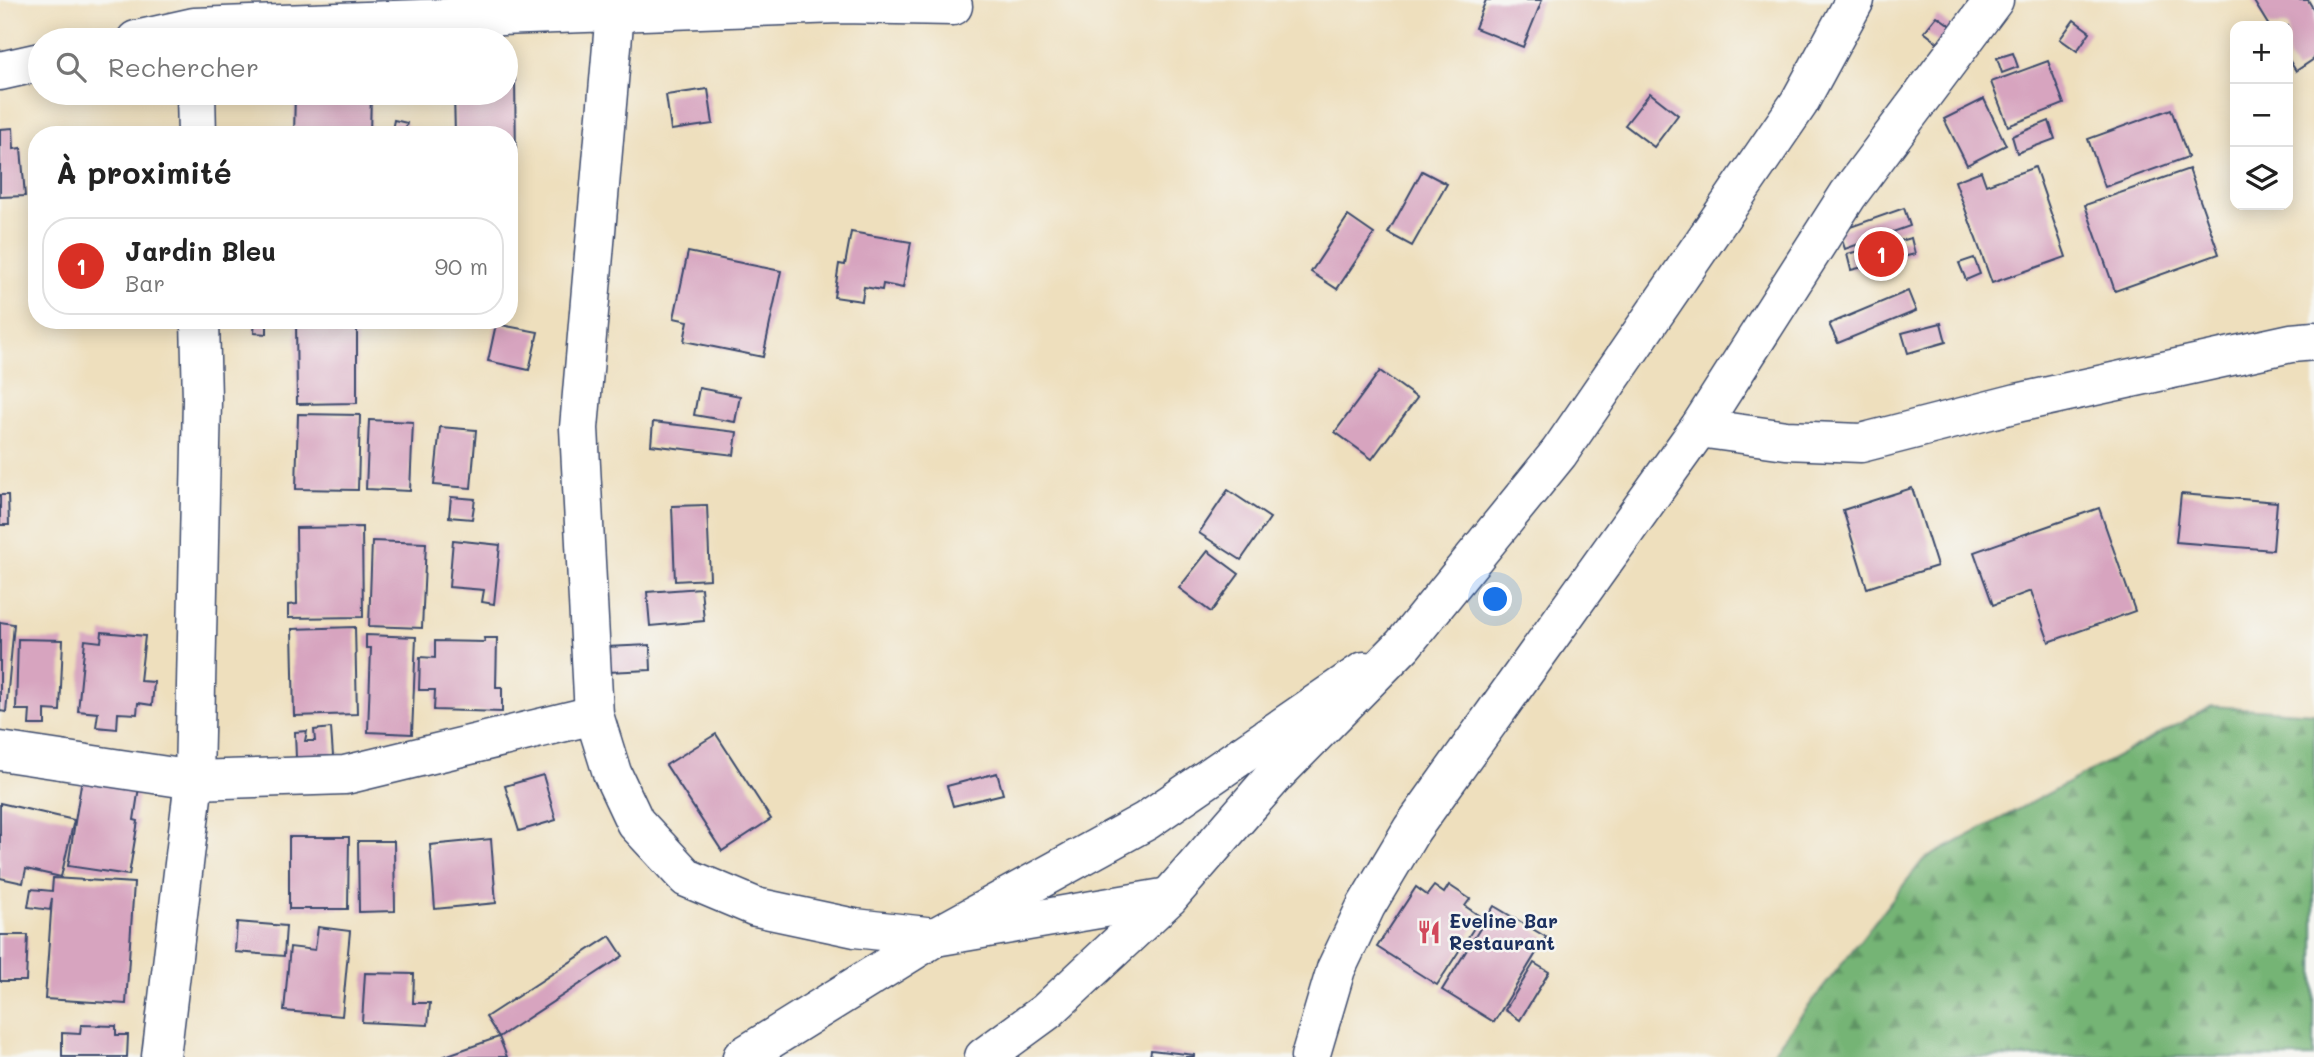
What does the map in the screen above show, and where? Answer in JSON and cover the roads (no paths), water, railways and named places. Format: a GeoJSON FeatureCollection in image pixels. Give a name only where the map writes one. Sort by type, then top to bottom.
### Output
{"type":"FeatureCollection","features":[{"type":"Feature","properties":{"kind":"main road"},"geometry":{"type":"LineString","coordinates":[[984,1057],[1048,1011],[1170,897],[1276,774],[1403,645],[1559,453],[1799,103],[1855,0]]}},
{"type":"Feature","properties":{"kind":"main road"},"geometry":{"type":"LineString","coordinates":[[1310,1057],[1336,969],[1366,906],[1412,829],[1699,428],[1848,195],[1994,0]]}},
{"type":"Feature","properties":{"kind":"main road"},"geometry":{"type":"LineString","coordinates":[[175,28],[195,22],[615,6],[840,2],[953,6]]}},
{"type":"Feature","properties":{"kind":"main road"},"geometry":{"type":"LineString","coordinates":[[615,6],[579,428],[594,715],[612,773],[635,821],[687,878],[757,907],[855,928],[935,937],[1170,897]]}},
{"type":"Feature","properties":{"kind":"main road"},"geometry":{"type":"LineString","coordinates":[[0,71],[28,65]]}},
{"type":"Feature","properties":{"kind":"main road"},"geometry":{"type":"LineString","coordinates":[[196,105],[197,126]]}},
{"type":"Feature","properties":{"kind":"main road"},"geometry":{"type":"LineString","coordinates":[[161,1057],[194,780],[202,399],[200,329]]}},
{"type":"Feature","properties":{"kind":"main road"},"geometry":{"type":"LineString","coordinates":[[1699,428],[1786,440],[1861,443],[2017,403],[2291,343],[2314,341]]}},
{"type":"Feature","properties":{"kind":"main road"},"geometry":{"type":"LineString","coordinates":[[742,1057],[935,937],[1146,821],[1403,645]]}},
{"type":"Feature","properties":{"kind":"main road"},"geometry":{"type":"LineString","coordinates":[[0,751],[194,780],[345,775],[594,715]]}},
{"type":"Feature","properties":{"kind":"place","name":"Jardin Bleu"},"geometry":{"type":"Point","coordinates":[1881,254]}},
{"type":"Feature","properties":{"kind":"place","name":"Eveline Bar Restaurant"},"geometry":{"type":"Point","coordinates":[1429,932]}}]}
